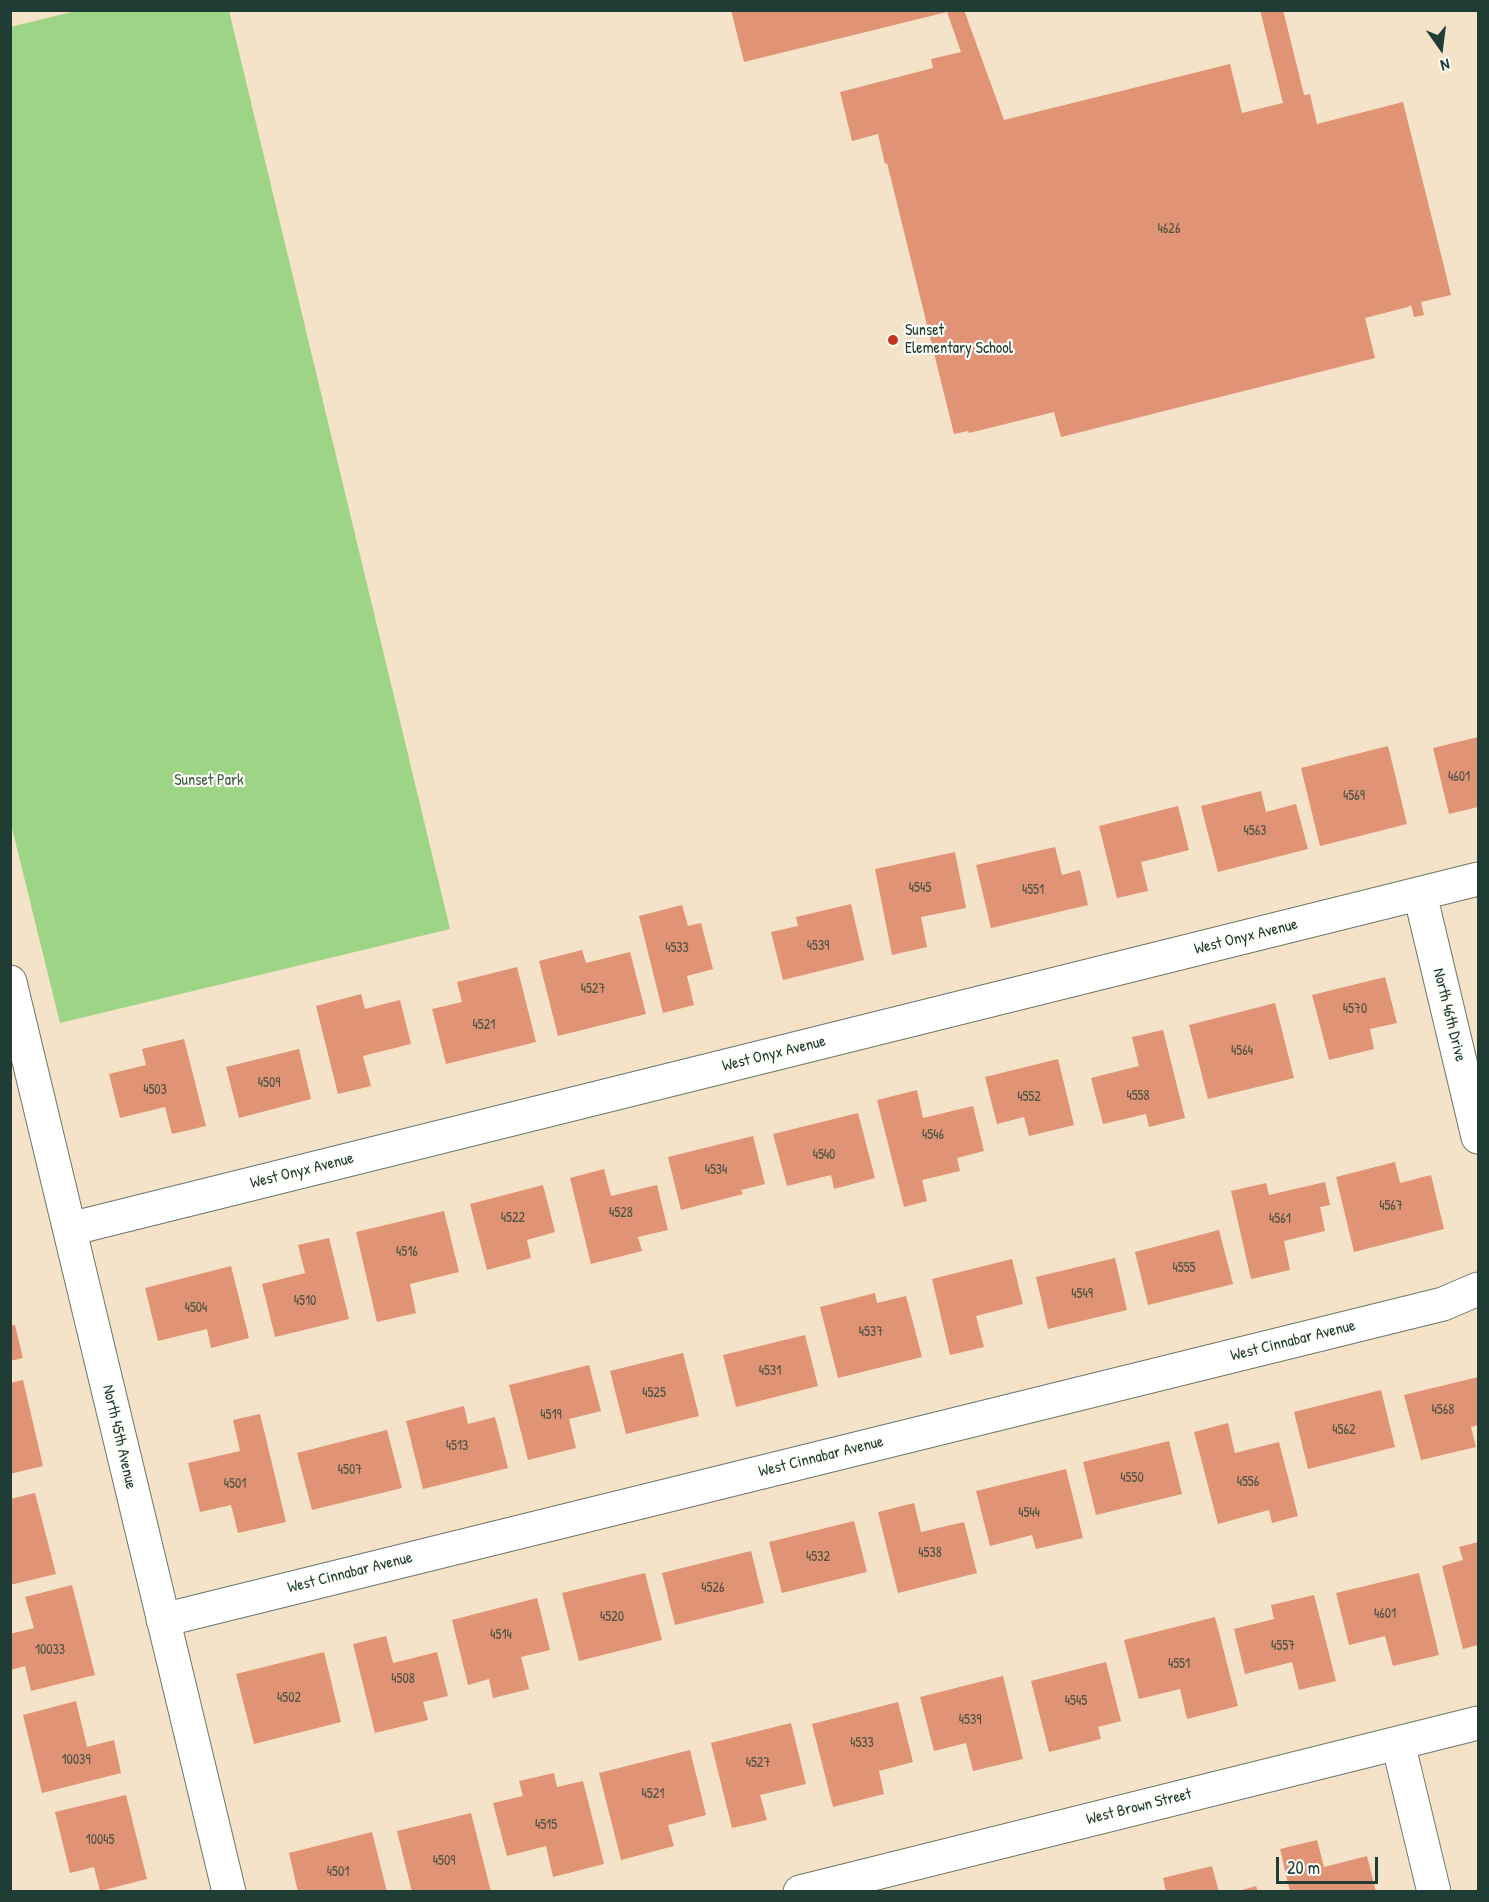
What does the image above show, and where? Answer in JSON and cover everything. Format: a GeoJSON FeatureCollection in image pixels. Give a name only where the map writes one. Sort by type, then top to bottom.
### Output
{"type":"FeatureCollection","features":[{"type":"Feature","properties":{"kind":"street","name":"West Onyx Avenue"},"geometry":{"type":"LineString","coordinates":[[70,1229],[1479,879]]}},
{"type":"Feature","properties":{"kind":"street","name":"North 46th Drive"},"geometry":{"type":"LineString","coordinates":[[1420,894],[1479,1137]]}},
{"type":"Feature","properties":{"kind":"street","name":"North 45th Avenue"},"geometry":{"type":"LineString","coordinates":[[10,982],[229,1892]]}},
{"type":"Feature","properties":{"kind":"street","name":"West Cinnabar Avenue"},"geometry":{"type":"LineString","coordinates":[[163,1620],[1443,1304],[1479,1289]]}},
{"type":"Feature","properties":{"kind":"street","name":"West Brown Street"},"geometry":{"type":"LineString","coordinates":[[800,1892],[1479,1723]]}},
{"type":"Feature","properties":{"kind":"street"},"geometry":{"type":"LineString","coordinates":[[1398,1743],[1434,1892]]}},
{"type":"Feature","properties":{"kind":"green space","name":"Sunset Park"},"geometry":{"type":"Polygon","coordinates":[[[76,11],[229,11],[450,929],[60,1023],[10,820],[10,27],[76,11]]]}},
{"type":"Feature","properties":{"kind":"building"},"geometry":{"type":"Polygon","coordinates":[[[731,10],[964,10],[1004,120],[1230,64],[1242,113],[1283,103],[1260,10],[1283,10],[1304,95],[1310,94],[1317,124],[1403,102],[1451,295],[1421,302],[1424,315],[1414,317],[1411,305],[1365,318],[1375,358],[1061,437],[1054,412],[969,433],[968,431],[954,434],[878,134],[852,141],[840,92],[933,68],[931,59],[961,52],[947,12],[744,62],[731,10]]]}},
{"type":"Feature","properties":{"kind":"building"},"geometry":{"type":"Polygon","coordinates":[[[1478,737],[1478,807],[1449,814],[1433,748],[1478,737]]]}},
{"type":"Feature","properties":{"kind":"building"},"geometry":{"type":"Polygon","coordinates":[[[1388,746],[1407,824],[1320,846],[1301,768],[1388,746]]]}},
{"type":"Feature","properties":{"kind":"building"},"geometry":{"type":"Polygon","coordinates":[[[1261,791],[1266,812],[1296,804],[1308,849],[1218,872],[1201,806],[1261,791]]]}},
{"type":"Feature","properties":{"kind":"building"},"geometry":{"type":"Polygon","coordinates":[[[1178,806],[1189,850],[1141,862],[1148,891],[1117,898],[1099,826],[1178,806]]]}},
{"type":"Feature","properties":{"kind":"building"},"geometry":{"type":"Polygon","coordinates":[[[1055,847],[1062,875],[1080,870],[1088,905],[991,928],[976,865],[1055,847]]]}},
{"type":"Feature","properties":{"kind":"building"},"geometry":{"type":"Polygon","coordinates":[[[955,852],[966,908],[921,917],[927,947],[892,955],[875,869],[955,852]]]}},
{"type":"Feature","properties":{"kind":"building"},"geometry":{"type":"Polygon","coordinates":[[[851,904],[864,960],[783,980],[771,932],[798,926],[796,917],[851,904]]]}},
{"type":"Feature","properties":{"kind":"building"},"geometry":{"type":"Polygon","coordinates":[[[682,905],[688,926],[701,923],[713,969],[687,976],[694,1005],[663,1013],[639,916],[682,905]]]}},
{"type":"Feature","properties":{"kind":"building"},"geometry":{"type":"Polygon","coordinates":[[[582,950],[586,963],[630,952],[646,1014],[558,1036],[539,961],[582,950]]]}},
{"type":"Feature","properties":{"kind":"building"},"geometry":{"type":"Polygon","coordinates":[[[517,967],[536,1042],[446,1064],[432,1009],[462,1002],[457,982],[517,967]]]}},
{"type":"Feature","properties":{"kind":"building"},"geometry":{"type":"Polygon","coordinates":[[[1385,977],[1397,1023],[1370,1029],[1374,1049],[1329,1060],[1312,995],[1385,977]]]}},
{"type":"Feature","properties":{"kind":"building"},"geometry":{"type":"Polygon","coordinates":[[[361,994],[365,1009],[400,1000],[411,1044],[363,1056],[371,1086],[338,1094],[316,1006],[361,994]]]}},
{"type":"Feature","properties":{"kind":"building"},"geometry":{"type":"Polygon","coordinates":[[[1275,1003],[1294,1078],[1208,1099],[1189,1025],[1275,1003]]]}},
{"type":"Feature","properties":{"kind":"building"},"geometry":{"type":"Polygon","coordinates":[[[1163,1030],[1185,1118],[1149,1127],[1146,1114],[1103,1124],[1091,1078],[1139,1066],[1132,1037],[1163,1030]]]}},
{"type":"Feature","properties":{"kind":"building"},"geometry":{"type":"Polygon","coordinates":[[[184,1039],[206,1126],[172,1134],[165,1107],[120,1118],[109,1074],[146,1065],[142,1049],[184,1039]]]}},
{"type":"Feature","properties":{"kind":"building"},"geometry":{"type":"Polygon","coordinates":[[[299,1049],[311,1099],[239,1118],[226,1067],[299,1049]]]}},
{"type":"Feature","properties":{"kind":"building"},"geometry":{"type":"Polygon","coordinates":[[[1058,1059],[1074,1125],[1029,1136],[1024,1117],[997,1124],[985,1077],[1058,1059]]]}},
{"type":"Feature","properties":{"kind":"building"},"geometry":{"type":"Polygon","coordinates":[[[917,1090],[923,1118],[973,1106],[984,1151],[957,1158],[960,1171],[922,1180],[927,1201],[904,1207],[877,1100],[917,1090]]]}},
{"type":"Feature","properties":{"kind":"building"},"geometry":{"type":"Polygon","coordinates":[[[858,1113],[875,1178],[834,1189],[831,1175],[787,1186],[773,1134],[858,1113]]]}},
{"type":"Feature","properties":{"kind":"building"},"geometry":{"type":"Polygon","coordinates":[[[753,1136],[765,1184],[741,1190],[743,1194],[681,1210],[668,1157],[753,1136]]]}},
{"type":"Feature","properties":{"kind":"building"},"geometry":{"type":"Polygon","coordinates":[[[1395,1162],[1400,1183],[1431,1175],[1444,1229],[1354,1252],[1336,1177],[1395,1162]]]}},
{"type":"Feature","properties":{"kind":"building"},"geometry":{"type":"Polygon","coordinates":[[[604,1169],[611,1196],[657,1185],[668,1230],[638,1237],[642,1251],[591,1264],[570,1178],[604,1169]]]}},
{"type":"Feature","properties":{"kind":"building"},"geometry":{"type":"Polygon","coordinates":[[[1325,1182],[1330,1205],[1320,1207],[1325,1231],[1284,1241],[1290,1270],[1251,1279],[1231,1191],[1266,1183],[1269,1195],[1325,1182]]]}},
{"type":"Feature","properties":{"kind":"building"},"geometry":{"type":"Polygon","coordinates":[[[543,1185],[555,1232],[527,1240],[531,1258],[487,1270],[470,1204],[543,1185]]]}},
{"type":"Feature","properties":{"kind":"building"},"geometry":{"type":"Polygon","coordinates":[[[444,1211],[459,1272],[410,1284],[416,1313],[377,1322],[356,1232],[444,1211]]]}},
{"type":"Feature","properties":{"kind":"building"},"geometry":{"type":"Polygon","coordinates":[[[1219,1230],[1233,1284],[1148,1305],[1135,1252],[1219,1230]]]}},
{"type":"Feature","properties":{"kind":"building"},"geometry":{"type":"Polygon","coordinates":[[[329,1238],[349,1319],[275,1337],[262,1284],[305,1273],[298,1245],[329,1238]]]}},
{"type":"Feature","properties":{"kind":"building"},"geometry":{"type":"Polygon","coordinates":[[[1115,1258],[1127,1310],[1048,1329],[1036,1277],[1115,1258]]]}},
{"type":"Feature","properties":{"kind":"building"},"geometry":{"type":"Polygon","coordinates":[[[1012,1259],[1023,1304],[976,1316],[984,1347],[950,1355],[932,1279],[1012,1259]]]}},
{"type":"Feature","properties":{"kind":"building"},"geometry":{"type":"Polygon","coordinates":[[[231,1266],[249,1338],[211,1348],[207,1329],[158,1341],[145,1288],[231,1266]]]}},
{"type":"Feature","properties":{"kind":"building"},"geometry":{"type":"Polygon","coordinates":[[[875,1293],[877,1303],[906,1296],[922,1357],[838,1378],[820,1307],[875,1293]]]}},
{"type":"Feature","properties":{"kind":"building"},"geometry":{"type":"Polygon","coordinates":[[[15,1325],[23,1358],[10,1361],[10,1326],[15,1325]]]}},
{"type":"Feature","properties":{"kind":"building"},"geometry":{"type":"Polygon","coordinates":[[[805,1335],[818,1386],[736,1407],[723,1355],[805,1335]]]}},
{"type":"Feature","properties":{"kind":"building"},"geometry":{"type":"Polygon","coordinates":[[[683,1353],[699,1416],[626,1434],[610,1371],[683,1353]]]}},
{"type":"Feature","properties":{"kind":"building"},"geometry":{"type":"Polygon","coordinates":[[[589,1365],[601,1411],[569,1419],[576,1448],[528,1460],[509,1385],[589,1365]]]}},
{"type":"Feature","properties":{"kind":"building"},"geometry":{"type":"Polygon","coordinates":[[[1478,1377],[1478,1425],[1471,1427],[1476,1447],[1421,1460],[1404,1395],[1478,1377]]]}},
{"type":"Feature","properties":{"kind":"building"},"geometry":{"type":"Polygon","coordinates":[[[23,1380],[43,1466],[10,1474],[10,1383],[23,1380]]]}},
{"type":"Feature","properties":{"kind":"building"},"geometry":{"type":"Polygon","coordinates":[[[1381,1390],[1395,1447],[1308,1469],[1294,1412],[1381,1390]]]}},
{"type":"Feature","properties":{"kind":"building"},"geometry":{"type":"Polygon","coordinates":[[[464,1406],[468,1424],[495,1417],[508,1468],[423,1489],[406,1421],[464,1406]]]}},
{"type":"Feature","properties":{"kind":"building"},"geometry":{"type":"Polygon","coordinates":[[[260,1414],[286,1522],[238,1533],[231,1505],[200,1512],[188,1463],[240,1451],[233,1420],[260,1414]]]}},
{"type":"Feature","properties":{"kind":"building"},"geometry":{"type":"Polygon","coordinates":[[[1228,1423],[1235,1453],[1279,1442],[1298,1516],[1272,1523],[1269,1510],[1218,1524],[1194,1432],[1228,1423]]]}},
{"type":"Feature","properties":{"kind":"building"},"geometry":{"type":"Polygon","coordinates":[[[387,1430],[402,1488],[312,1510],[297,1453],[387,1430]]]}},
{"type":"Feature","properties":{"kind":"building"},"geometry":{"type":"Polygon","coordinates":[[[1169,1441],[1182,1494],[1096,1515],[1083,1462],[1169,1441]]]}},
{"type":"Feature","properties":{"kind":"building"},"geometry":{"type":"Polygon","coordinates":[[[1066,1469],[1083,1538],[1036,1549],[1032,1535],[990,1546],[976,1491],[1066,1469]]]}},
{"type":"Feature","properties":{"kind":"building"},"geometry":{"type":"Polygon","coordinates":[[[35,1493],[56,1574],[10,1585],[10,1499],[35,1493]]]}},
{"type":"Feature","properties":{"kind":"building"},"geometry":{"type":"Polygon","coordinates":[[[914,1503],[921,1532],[964,1522],[977,1573],[898,1593],[878,1512],[914,1503]]]}},
{"type":"Feature","properties":{"kind":"building"},"geometry":{"type":"Polygon","coordinates":[[[854,1521],[867,1572],[782,1593],[769,1542],[854,1521]]]}},
{"type":"Feature","properties":{"kind":"building"},"geometry":{"type":"Polygon","coordinates":[[[1478,1542],[1478,1645],[1463,1649],[1442,1566],[1463,1560],[1459,1547],[1478,1542]]]}},
{"type":"Feature","properties":{"kind":"building"},"geometry":{"type":"Polygon","coordinates":[[[751,1551],[764,1603],[675,1625],[662,1573],[751,1551]]]}},
{"type":"Feature","properties":{"kind":"building"},"geometry":{"type":"Polygon","coordinates":[[[645,1573],[662,1640],[579,1661],[562,1593],[645,1573]]]}},
{"type":"Feature","properties":{"kind":"building"},"geometry":{"type":"Polygon","coordinates":[[[1419,1573],[1439,1655],[1393,1666],[1385,1636],[1349,1645],[1336,1593],[1419,1573]]]}},
{"type":"Feature","properties":{"kind":"building"},"geometry":{"type":"Polygon","coordinates":[[[72,1585],[95,1675],[31,1691],[25,1666],[11,1670],[10,1634],[34,1628],[25,1597],[72,1585]]]}},
{"type":"Feature","properties":{"kind":"building"},"geometry":{"type":"Polygon","coordinates":[[[1314,1595],[1336,1681],[1299,1690],[1292,1662],[1245,1674],[1234,1629],[1274,1619],[1271,1605],[1314,1595]]]}},
{"type":"Feature","properties":{"kind":"building"},"geometry":{"type":"Polygon","coordinates":[[[537,1598],[550,1650],[521,1657],[529,1689],[493,1698],[489,1679],[468,1685],[452,1620],[537,1598]]]}},
{"type":"Feature","properties":{"kind":"building"},"geometry":{"type":"Polygon","coordinates":[[[1215,1617],[1238,1706],[1187,1719],[1180,1689],[1139,1699],[1124,1640],[1215,1617]]]}},
{"type":"Feature","properties":{"kind":"building"},"geometry":{"type":"Polygon","coordinates":[[[386,1636],[393,1663],[437,1652],[448,1696],[423,1702],[428,1720],[375,1733],[353,1644],[386,1636]]]}},
{"type":"Feature","properties":{"kind":"building"},"geometry":{"type":"Polygon","coordinates":[[[324,1652],[341,1722],[254,1744],[236,1674],[324,1652]]]}},
{"type":"Feature","properties":{"kind":"building"},"geometry":{"type":"Polygon","coordinates":[[[1106,1662],[1121,1721],[1098,1727],[1101,1739],[1049,1752],[1031,1681],[1106,1662]]]}},
{"type":"Feature","properties":{"kind":"building"},"geometry":{"type":"Polygon","coordinates":[[[1003,1676],[1023,1759],[973,1771],[966,1743],[934,1751],[920,1697],[1003,1676]]]}},
{"type":"Feature","properties":{"kind":"building"},"geometry":{"type":"Polygon","coordinates":[[[76,1701],[87,1747],[114,1740],[121,1773],[42,1793],[23,1715],[76,1701]]]}},
{"type":"Feature","properties":{"kind":"building"},"geometry":{"type":"Polygon","coordinates":[[[898,1702],[913,1762],[879,1771],[884,1794],[833,1807],[812,1724],[898,1702]]]}},
{"type":"Feature","properties":{"kind":"building"},"geometry":{"type":"Polygon","coordinates":[[[791,1723],[806,1784],[760,1795],[767,1820],[732,1828],[711,1743],[791,1723]]]}},
{"type":"Feature","properties":{"kind":"building"},"geometry":{"type":"Polygon","coordinates":[[[690,1750],[706,1815],[668,1825],[674,1846],[621,1860],[599,1773],[690,1750]]]}},
{"type":"Feature","properties":{"kind":"building"},"geometry":{"type":"Polygon","coordinates":[[[554,1773],[557,1787],[583,1781],[604,1864],[553,1877],[546,1846],[507,1856],[493,1803],[523,1796],[519,1781],[554,1773]]]}},
{"type":"Feature","properties":{"kind":"building"},"geometry":{"type":"Polygon","coordinates":[[[126,1795],[147,1879],[100,1891],[94,1867],[70,1873],[55,1812],[126,1795]]]}},
{"type":"Feature","properties":{"kind":"building"},"geometry":{"type":"Polygon","coordinates":[[[471,1813],[491,1892],[412,1892],[397,1831],[471,1813]]]}},
{"type":"Feature","properties":{"kind":"building"},"geometry":{"type":"Polygon","coordinates":[[[372,1832],[387,1892],[298,1892],[289,1853],[372,1832]]]}},
{"type":"Feature","properties":{"kind":"building"},"geometry":{"type":"Polygon","coordinates":[[[1317,1840],[1324,1867],[1367,1856],[1376,1892],[1290,1892],[1280,1849],[1317,1840]]]}},
{"type":"Feature","properties":{"kind":"building"},"geometry":{"type":"Polygon","coordinates":[[[1212,1866],[1219,1892],[1166,1892],[1163,1878],[1212,1866]]]}},
{"type":"Feature","properties":{"kind":"building"},"geometry":{"type":"Polygon","coordinates":[[[1256,1886],[1258,1892],[1238,1892],[1238,1891],[1256,1886]]]}},
{"type":"Feature","properties":{"kind":"place","name":"Sunset Elementary School"},"geometry":{"type":"Point","coordinates":[893,340]}}]}
